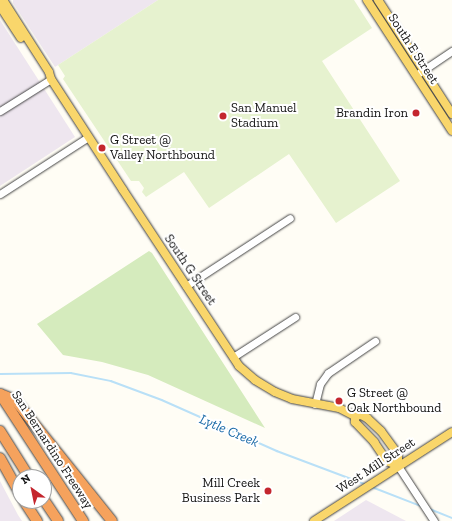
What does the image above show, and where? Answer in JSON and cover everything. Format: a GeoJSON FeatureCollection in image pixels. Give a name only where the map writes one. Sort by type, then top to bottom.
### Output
{"type":"FeatureCollection","features":[{"type":"Feature","properties":{"kind":"highway","name":"San Bernardino Freeway"},"geometry":{"type":"LineString","coordinates":[[0,394],[83,521]]}},
{"type":"Feature","properties":{"kind":"highway"},"geometry":{"type":"LineString","coordinates":[[0,394],[15,400],[112,521]]}},
{"type":"Feature","properties":{"kind":"highway"},"geometry":{"type":"LineString","coordinates":[[0,432],[24,469]]}},
{"type":"Feature","properties":{"kind":"highway"},"geometry":{"type":"LineString","coordinates":[[0,458],[12,480]]}},
{"type":"Feature","properties":{"kind":"highway"},"geometry":{"type":"LineString","coordinates":[[29,509],[37,521]]}},
{"type":"Feature","properties":{"kind":"highway"},"geometry":{"type":"LineString","coordinates":[[50,509],[58,521]]}},
{"type":"Feature","properties":{"kind":"main road","name":"South G Street"},"geometry":{"type":"LineString","coordinates":[[3,0],[50,72],[50,79]]}},
{"type":"Feature","properties":{"kind":"main road","name":"South E Street"},"geometry":{"type":"LineString","coordinates":[[367,0],[452,131]]}},
{"type":"Feature","properties":{"kind":"main road","name":"South E Street"},"geometry":{"type":"LineString","coordinates":[[378,0],[452,114]]}},
{"type":"Feature","properties":{"kind":"main road","name":"South G Street"},"geometry":{"type":"LineString","coordinates":[[0,6],[45,75],[50,79],[232,357],[246,372],[270,389],[292,399],[339,408],[355,416],[361,415],[367,418],[382,431],[398,454],[398,466],[388,461],[374,442],[356,422],[355,416]]}},
{"type":"Feature","properties":{"kind":"main road","name":"West Mill Street"},"geometry":{"type":"LineString","coordinates":[[314,521],[452,432]]}},
{"type":"Feature","properties":{"kind":"street"},"geometry":{"type":"LineString","coordinates":[[415,75],[452,51]]}},
{"type":"Feature","properties":{"kind":"street"},"geometry":{"type":"LineString","coordinates":[[0,111],[50,79]]}},
{"type":"Feature","properties":{"kind":"street"},"geometry":{"type":"LineString","coordinates":[[0,194],[88,137]]}},
{"type":"Feature","properties":{"kind":"street"},"geometry":{"type":"LineString","coordinates":[[186,286],[290,218]]}},
{"type":"Feature","properties":{"kind":"street"},"geometry":{"type":"LineString","coordinates":[[232,357],[295,317]]}},
{"type":"Feature","properties":{"kind":"street"},"geometry":{"type":"LineString","coordinates":[[315,404],[320,384],[328,373],[375,341]]}},
{"type":"Feature","properties":{"kind":"street","name":"South G Street"},"geometry":{"type":"LineString","coordinates":[[398,466],[434,521]]}},
{"type":"Feature","properties":{"kind":"shaded area"},"geometry":{"type":"Polygon","coordinates":[[[13,0],[158,0],[55,67],[13,3],[13,0]]]}},
{"type":"Feature","properties":{"kind":"shaded area"},"geometry":{"type":"Polygon","coordinates":[[[0,20],[75,137],[0,186],[0,20]]]}},
{"type":"Feature","properties":{"kind":"shaded area"},"geometry":{"type":"Polygon","coordinates":[[[0,481],[12,504],[12,509],[15,509],[22,521],[0,521],[0,481]]]}},
{"type":"Feature","properties":{"kind":"shaded area"},"geometry":{"type":"Polygon","coordinates":[[[366,500],[406,521],[334,521],[366,500]]]}},
{"type":"Feature","properties":{"kind":"green space","name":"San Manuel Stadium"},"geometry":{"type":"Polygon","coordinates":[[[158,0],[354,0],[372,28],[322,61],[400,181],[336,223],[289,154],[209,208],[184,172],[146,197],[142,192],[144,188],[139,181],[131,181],[63,79],[65,76],[58,65],[158,0]]]}},
{"type":"Feature","properties":{"kind":"green space"},"geometry":{"type":"Polygon","coordinates":[[[149,251],[152,253],[265,428],[148,375],[102,362],[63,355],[37,324],[149,251]]]}},
{"type":"Feature","properties":{"kind":"waterway","name":"Lytle Creek"},"geometry":{"type":"LineString","coordinates":[[0,374],[71,373],[111,381],[162,400],[277,451],[365,484]]}},
{"type":"Feature","properties":{"kind":"waterway","name":"Lytle Creek"},"geometry":{"type":"LineString","coordinates":[[372,487],[421,506]]}},
{"type":"Feature","properties":{"kind":"waterway","name":"Lytle Creek"},"geometry":{"type":"LineString","coordinates":[[430,509],[452,518]]}},
{"type":"Feature","properties":{"kind":"place","name":"Brandin Iron"},"geometry":{"type":"Point","coordinates":[416,113]}},
{"type":"Feature","properties":{"kind":"place","name":"San Manuel Stadium"},"geometry":{"type":"Point","coordinates":[223,116]}},
{"type":"Feature","properties":{"kind":"place","name":"G Street @ Valley Northbound"},"geometry":{"type":"Point","coordinates":[102,148]}},
{"type":"Feature","properties":{"kind":"place","name":"G Street @ Oak Northbound"},"geometry":{"type":"Point","coordinates":[339,401]}},
{"type":"Feature","properties":{"kind":"place","name":"Mill Creek Business Park"},"geometry":{"type":"Point","coordinates":[268,491]}}]}
